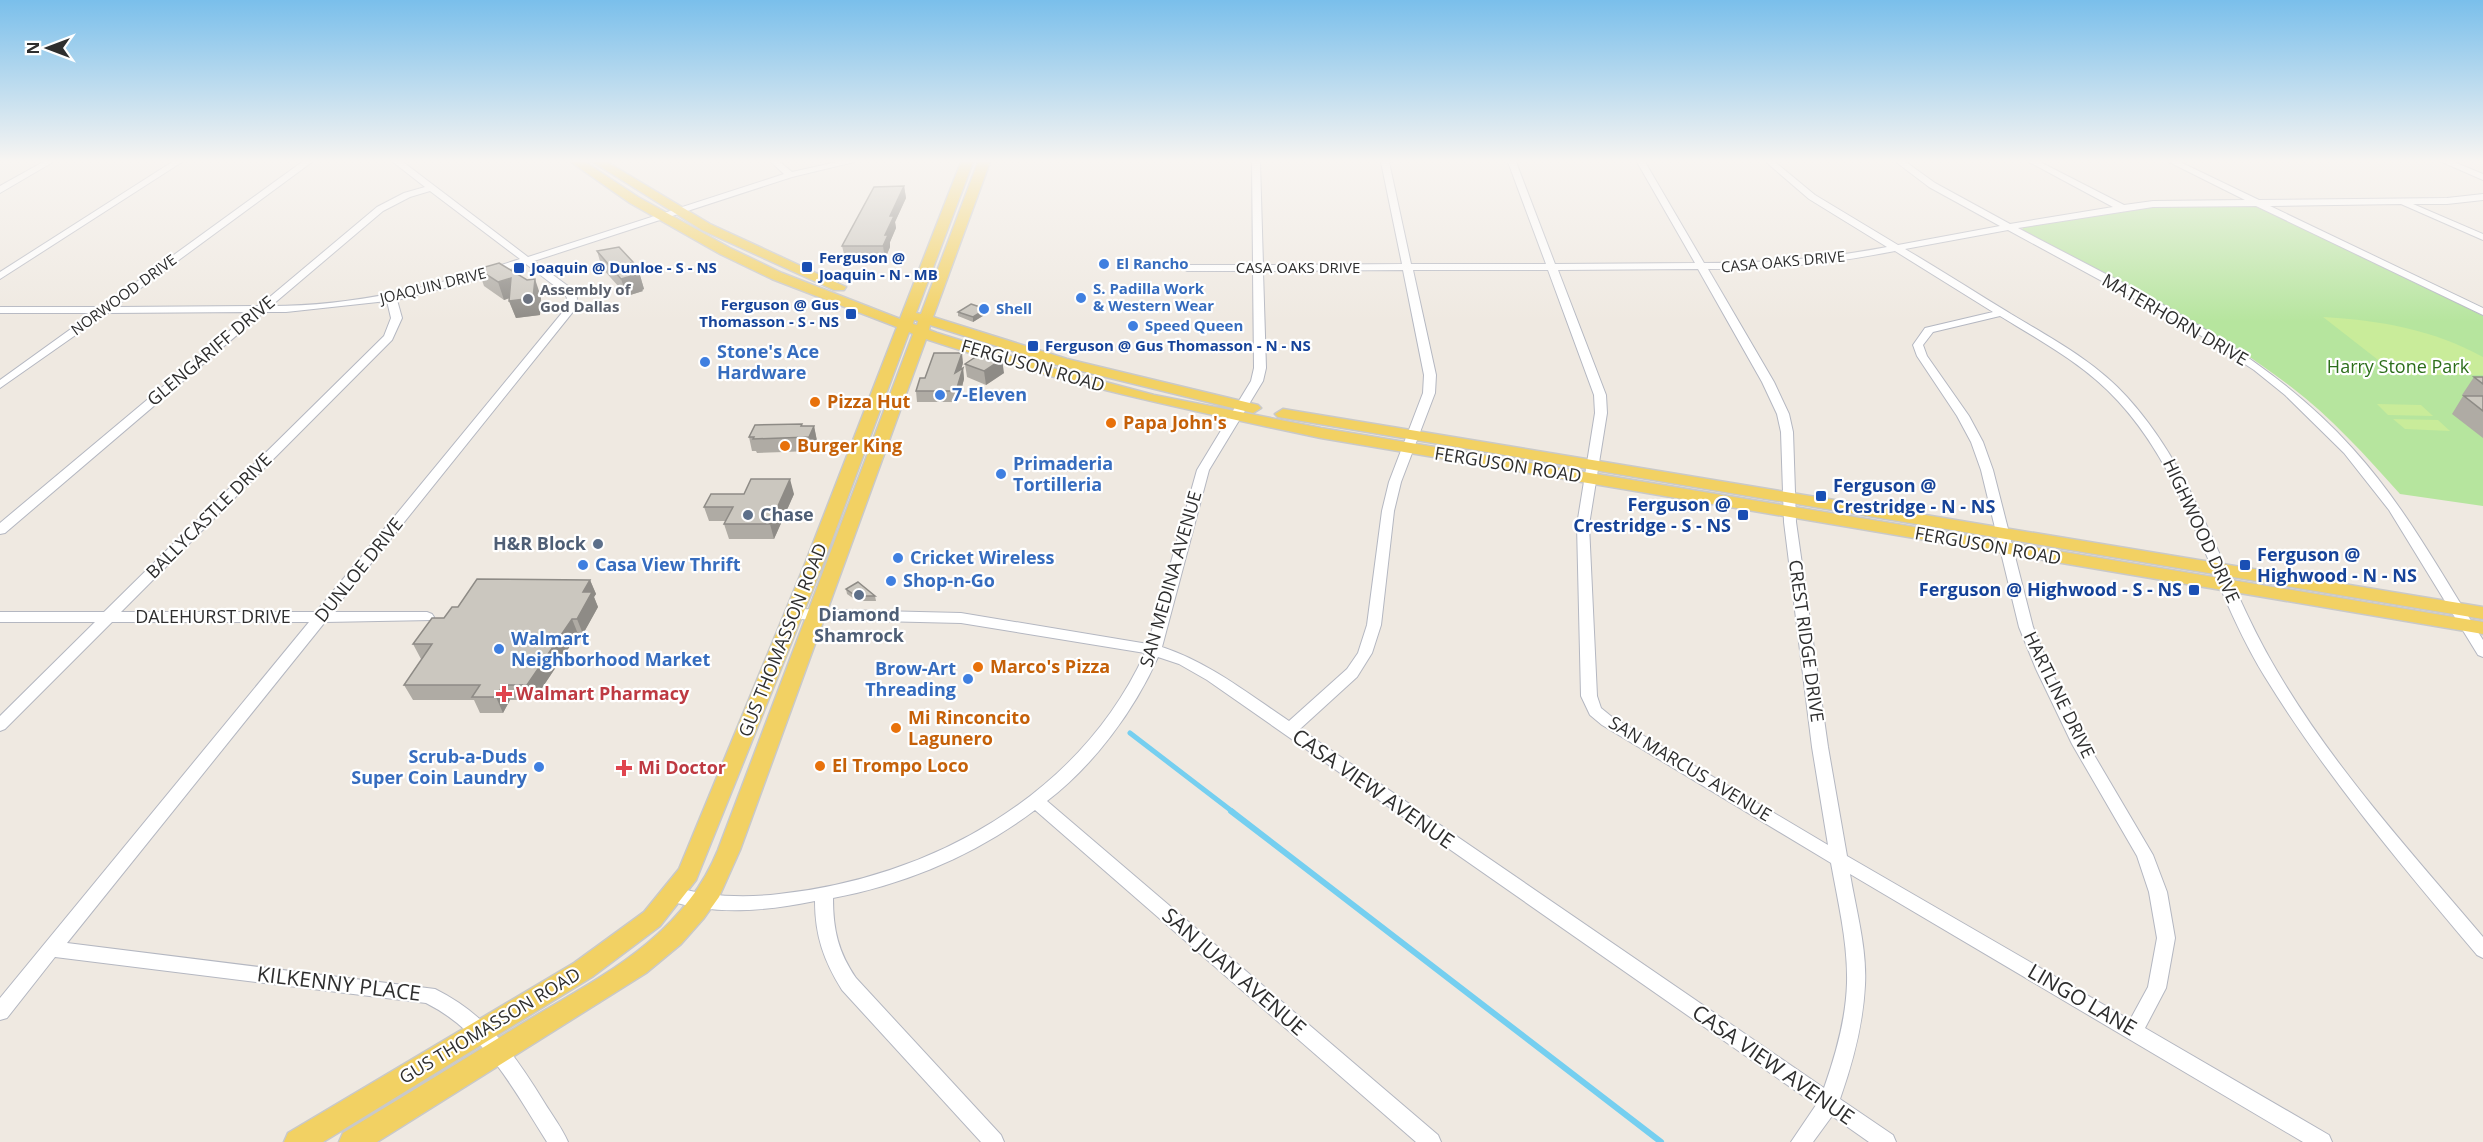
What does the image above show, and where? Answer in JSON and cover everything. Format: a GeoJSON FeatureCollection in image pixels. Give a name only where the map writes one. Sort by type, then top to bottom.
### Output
{"type":"FeatureCollection","features":[{"type":"Feature","properties":{"kind":"main road","name":"FERGUSON ROAD"},"geometry":{"type":"LineString","coordinates":[[687,215],[787,265],[915,323]]}},
{"type":"Feature","properties":{"kind":"main road","name":"GUS THOMASSON ROAD"},"geometry":{"type":"LineString","coordinates":[[353,1142],[637,966],[662,947],[704,901],[719,873],[870,468],[915,323],[930,256],[947,215]]}},
{"type":"Feature","properties":{"kind":"main road","name":"GUS THOMASSON ROAD"},"geometry":{"type":"LineString","coordinates":[[298,1142],[583,970],[652,919],[673,895],[688,874],[698,853],[795,614],[850,467],[915,323],[946,262],[964,215]]}},
{"type":"Feature","properties":{"kind":"main road","name":"FERGUSON ROAD"},"geometry":{"type":"LineString","coordinates":[[662,216],[702,240],[777,276],[1089,383],[1410,442],[2469,621],[2483,613]]}},
{"type":"Feature","properties":{"kind":"main road"},"geometry":{"type":"LineString","coordinates":[[930,256],[946,262]]}},
{"type":"Feature","properties":{"kind":"main road"},"geometry":{"type":"LineString","coordinates":[[850,467],[870,468]]}},
{"type":"Feature","properties":{"kind":"main road"},"geometry":{"type":"LineString","coordinates":[[743,742],[769,741]]}},
{"type":"Feature","properties":{"kind":"street"},"geometry":{"type":"LineString","coordinates":[[0,276],[95,215]]}},
{"type":"Feature","properties":{"kind":"street","name":"NORWOOD DRIVE"},"geometry":{"type":"LineString","coordinates":[[0,385],[234,215]]}},
{"type":"Feature","properties":{"kind":"street","name":"GLENGARIFF DRIVE"},"geometry":{"type":"LineString","coordinates":[[0,530],[373,215]]}},
{"type":"Feature","properties":{"kind":"street","name":"DUNLOE DRIVE"},"geometry":{"type":"LineString","coordinates":[[0,1012],[571,308],[572,298],[568,291],[468,215]]}},
{"type":"Feature","properties":{"kind":"street","name":"SAN MEDINA AVENUE"},"geometry":{"type":"LineString","coordinates":[[673,895],[704,901],[741,904],[781,901],[859,886],[933,862],[968,846],[1036,801],[1059,783],[1092,750],[1130,699],[1154,650],[1203,470],[1257,381],[1260,368],[1257,215]]}},
{"type":"Feature","properties":{"kind":"street"},"geometry":{"type":"LineString","coordinates":[[1289,730],[1352,673],[1365,653],[1374,625],[1388,511],[1395,482],[1429,393],[1430,375],[1395,215]]}},
{"type":"Feature","properties":{"kind":"street","name":"SAN MARCUS AVENUE"},"geometry":{"type":"LineString","coordinates":[[1532,215],[1600,395],[1601,413],[1583,525],[1589,696],[1595,711],[1607,721],[1840,860]]}},
{"type":"Feature","properties":{"kind":"street","name":"CREST RIDGE DRIVE"},"geometry":{"type":"LineString","coordinates":[[1671,215],[1768,382],[1783,414],[1787,432],[1789,505],[1820,747],[1855,954],[1856,985],[1847,1049],[1829,1103],[1801,1142]]}},
{"type":"Feature","properties":{"kind":"street","name":"HIGHWOOD DRIVE"},"geometry":{"type":"LineString","coordinates":[[1842,215],[2086,366],[2124,400],[2167,456],[2189,497],[2240,616],[2270,671],[2316,744],[2483,951]]}},
{"type":"Feature","properties":{"kind":"street","name":"MATERHORN DRIVE"},"geometry":{"type":"LineString","coordinates":[[1988,215],[2196,328],[2258,368],[2289,393],[2342,444],[2379,486],[2469,621],[2483,652]]}},
{"type":"Feature","properties":{"kind":"street","name":"CASA OAKS DRIVE"},"geometry":{"type":"LineString","coordinates":[[1187,268],[1701,268],[1803,263],[2072,215]]}},
{"type":"Feature","properties":{"kind":"street"},"geometry":{"type":"LineString","coordinates":[[2284,215],[2483,312]]}},
{"type":"Feature","properties":{"kind":"street"},"geometry":{"type":"LineString","coordinates":[[2432,215],[2483,237]]}},
{"type":"Feature","properties":{"kind":"street","name":"JOAQUIN DRIVE"},"geometry":{"type":"LineString","coordinates":[[0,310],[261,309],[315,307],[391,298],[444,286],[662,216]]}},
{"type":"Feature","properties":{"kind":"street","name":"BALLYCASTLE DRIVE"},"geometry":{"type":"LineString","coordinates":[[0,725],[387,338],[396,326],[398,318],[391,298]]}},
{"type":"Feature","properties":{"kind":"street","name":"HARTLINE DRIVE"},"geometry":{"type":"LineString","coordinates":[[2001,313],[1929,330],[1918,345],[1922,356],[1963,416],[1977,442],[1987,470],[2026,627],[2043,669],[2080,744],[2145,855],[2158,892],[2166,938],[2157,988],[2134,1030]]}},
{"type":"Feature","properties":{"kind":"street","name":"CASA VIEW AVENUE"},"geometry":{"type":"LineString","coordinates":[[795,614],[961,618],[1154,650],[1184,660],[1212,676],[1886,1142]]}},
{"type":"Feature","properties":{"kind":"street","name":"DALEHURST DRIVE"},"geometry":{"type":"LineString","coordinates":[[0,617],[427,617]]}},
{"type":"Feature","properties":{"kind":"street","name":"SAN JUAN AVENUE"},"geometry":{"type":"LineString","coordinates":[[1036,801],[1431,1142]]}},
{"type":"Feature","properties":{"kind":"street","name":"LINGO LANE"},"geometry":{"type":"LineString","coordinates":[[1840,860],[2322,1142]]}},
{"type":"Feature","properties":{"kind":"street"},"geometry":{"type":"LineString","coordinates":[[824,894],[825,940],[832,959],[849,984],[994,1142]]}},
{"type":"Feature","properties":{"kind":"street","name":"KILKENNY PLACE"},"geometry":{"type":"LineString","coordinates":[[51,949],[428,994],[448,1002],[481,1031],[500,1052],[558,1142]]}},
{"type":"Feature","properties":{"kind":"green space","name":"Harry Stone Park"},"geometry":{"type":"Polygon","coordinates":[[[2096,215],[2275,215],[2483,316],[2483,506],[2400,494],[2334,424],[2259,363],[2159,302],[2022,230],[2023,227],[2096,215]]]}},
{"type":"Feature","properties":{"kind":"green space"},"geometry":{"type":"Polygon","coordinates":[[[2323,317],[2385,324],[2426,333],[2483,357],[2483,375],[2408,375],[2391,370],[2323,317]]]}},
{"type":"Feature","properties":{"kind":"green space"},"geometry":{"type":"Polygon","coordinates":[[[2377,404],[2421,405],[2433,416],[2388,415],[2377,404]]]}},
{"type":"Feature","properties":{"kind":"green space"},"geometry":{"type":"Polygon","coordinates":[[[2393,419],[2438,420],[2450,431],[2405,429],[2393,419]]]}},
{"type":"Feature","properties":{"kind":"building"},"geometry":{"type":"Polygon","coordinates":[[[859,215],[894,216],[885,235],[888,235],[883,246],[842,246],[859,215]]]}},
{"type":"Feature","properties":{"kind":"building"},"geometry":{"type":"Polygon","coordinates":[[[619,247],[633,262],[631,263],[639,272],[636,273],[638,274],[621,279],[597,251],[619,247]]]}},
{"type":"Feature","properties":{"kind":"building"},"geometry":{"type":"Polygon","coordinates":[[[499,263],[527,280],[535,279],[533,298],[509,301],[511,278],[498,282],[478,269],[499,263]]]}},
{"type":"Feature","properties":{"kind":"building"},"geometry":{"type":"Polygon","coordinates":[[[971,304],[986,309],[973,317],[958,312],[971,304]]]}},
{"type":"Feature","properties":{"kind":"building"},"geometry":{"type":"Polygon","coordinates":[[[983,352],[1002,359],[984,371],[965,364],[983,352]]]}},
{"type":"Feature","properties":{"kind":"building"},"geometry":{"type":"Polygon","coordinates":[[[934,353],[962,353],[955,373],[963,368],[956,391],[916,391],[920,378],[925,378],[934,353]]]}},
{"type":"Feature","properties":{"kind":"building"},"geometry":{"type":"Polygon","coordinates":[[[2474,377],[2483,377],[2483,384],[2474,377]]]}},
{"type":"Feature","properties":{"kind":"building"},"geometry":{"type":"Polygon","coordinates":[[[2464,396],[2483,396],[2483,411],[2464,396]]]}},
{"type":"Feature","properties":{"kind":"building"},"geometry":{"type":"Polygon","coordinates":[[[802,424],[801,426],[814,426],[809,437],[753,439],[754,437],[749,437],[755,425],[802,424]]]}},
{"type":"Feature","properties":{"kind":"building"},"geometry":{"type":"Polygon","coordinates":[[[751,479],[790,479],[770,524],[724,524],[733,507],[704,507],[711,494],[744,494],[751,479]]]}},
{"type":"Feature","properties":{"kind":"building","name":"Walmart Neighborhood Market"},"geometry":{"type":"Polygon","coordinates":[[[477,579],[590,580],[583,592],[592,592],[577,619],[572,619],[527,685],[503,685],[496,697],[472,697],[480,685],[404,685],[432,644],[413,644],[432,618],[444,618],[452,607],[458,607],[477,579]]]}},
{"type":"Feature","properties":{"kind":"building"},"geometry":{"type":"Polygon","coordinates":[[[858,582],[875,596],[856,596],[846,589],[858,582]]]}},
{"type":"Feature","properties":{"kind":"waterway"},"geometry":{"type":"LineString","coordinates":[[1130,733],[1233,812]]}},
{"type":"Feature","properties":{"kind":"waterway"},"geometry":{"type":"LineString","coordinates":[[1231,811],[1661,1142]]}},
{"type":"Feature","properties":{"kind":"place","name":"El Rancho"},"geometry":{"type":"Point","coordinates":[1104,264]}},
{"type":"Feature","properties":{"kind":"place","name":"Ferguson @ Joaquin - N - MB"},"geometry":{"type":"Point","coordinates":[807,267]}},
{"type":"Feature","properties":{"kind":"place","name":"Joaquin @ Dunloe - S - NS"},"geometry":{"type":"Point","coordinates":[519,268]}},
{"type":"Feature","properties":{"kind":"place","name":"S. Padilla Work & Western Wear"},"geometry":{"type":"Point","coordinates":[1081,298]}},
{"type":"Feature","properties":{"kind":"place","name":"Assembly of God Dallas"},"geometry":{"type":"Point","coordinates":[528,299]}},
{"type":"Feature","properties":{"kind":"place","name":"Shell"},"geometry":{"type":"Point","coordinates":[984,309]}},
{"type":"Feature","properties":{"kind":"place","name":"Ferguson @ Gus Thomasson - S - NS"},"geometry":{"type":"Point","coordinates":[851,314]}},
{"type":"Feature","properties":{"kind":"place","name":"Speed Queen"},"geometry":{"type":"Point","coordinates":[1133,326]}},
{"type":"Feature","properties":{"kind":"place","name":"Ferguson @ Gus Thomasson - N - NS"},"geometry":{"type":"Point","coordinates":[1033,346]}},
{"type":"Feature","properties":{"kind":"place","name":"Stone's Ace Hardware"},"geometry":{"type":"Point","coordinates":[705,362]}},
{"type":"Feature","properties":{"kind":"place","name":"7-Eleven"},"geometry":{"type":"Point","coordinates":[940,395]}},
{"type":"Feature","properties":{"kind":"place","name":"Pizza Hut"},"geometry":{"type":"Point","coordinates":[815,402]}},
{"type":"Feature","properties":{"kind":"place","name":"Papa John's"},"geometry":{"type":"Point","coordinates":[1111,423]}},
{"type":"Feature","properties":{"kind":"place","name":"Burger King"},"geometry":{"type":"Point","coordinates":[785,446]}},
{"type":"Feature","properties":{"kind":"place","name":"Primaderia Tortilleria"},"geometry":{"type":"Point","coordinates":[1001,474]}},
{"type":"Feature","properties":{"kind":"place","name":"Ferguson @ Crestridge - N - NS"},"geometry":{"type":"Point","coordinates":[1821,496]}},
{"type":"Feature","properties":{"kind":"place","name":"Chase"},"geometry":{"type":"Point","coordinates":[748,515]}},
{"type":"Feature","properties":{"kind":"place","name":"Ferguson @ Crestridge - S - NS"},"geometry":{"type":"Point","coordinates":[1743,515]}},
{"type":"Feature","properties":{"kind":"place","name":"H&R Block"},"geometry":{"type":"Point","coordinates":[598,544]}},
{"type":"Feature","properties":{"kind":"place","name":"Cricket Wireless"},"geometry":{"type":"Point","coordinates":[898,558]}},
{"type":"Feature","properties":{"kind":"place","name":"Casa View Thrift"},"geometry":{"type":"Point","coordinates":[583,565]}},
{"type":"Feature","properties":{"kind":"place","name":"Ferguson @ Highwood - N - NS"},"geometry":{"type":"Point","coordinates":[2245,565]}},
{"type":"Feature","properties":{"kind":"place","name":"Shop-n-Go"},"geometry":{"type":"Point","coordinates":[891,581]}},
{"type":"Feature","properties":{"kind":"place","name":"Ferguson @ Highwood - S - NS"},"geometry":{"type":"Point","coordinates":[2194,590]}},
{"type":"Feature","properties":{"kind":"place","name":"Diamond Shamrock"},"geometry":{"type":"Point","coordinates":[859,595]}},
{"type":"Feature","properties":{"kind":"place","name":"Walmart Neighborhood Market"},"geometry":{"type":"Point","coordinates":[499,649]}},
{"type":"Feature","properties":{"kind":"place","name":"Marco's Pizza"},"geometry":{"type":"Point","coordinates":[978,667]}},
{"type":"Feature","properties":{"kind":"place","name":"Brow-Art Threading"},"geometry":{"type":"Point","coordinates":[968,679]}},
{"type":"Feature","properties":{"kind":"place","name":"Walmart Pharmacy"},"geometry":{"type":"Point","coordinates":[504,694]}},
{"type":"Feature","properties":{"kind":"place","name":"Mi Rinconcito Lagunero"},"geometry":{"type":"Point","coordinates":[896,728]}},
{"type":"Feature","properties":{"kind":"place","name":"El Trompo Loco"},"geometry":{"type":"Point","coordinates":[820,766]}},
{"type":"Feature","properties":{"kind":"place","name":"Scrub-a-Duds Super Coin Laundry"},"geometry":{"type":"Point","coordinates":[539,767]}},
{"type":"Feature","properties":{"kind":"place","name":"Mi Doctor"},"geometry":{"type":"Point","coordinates":[624,768]}}]}
